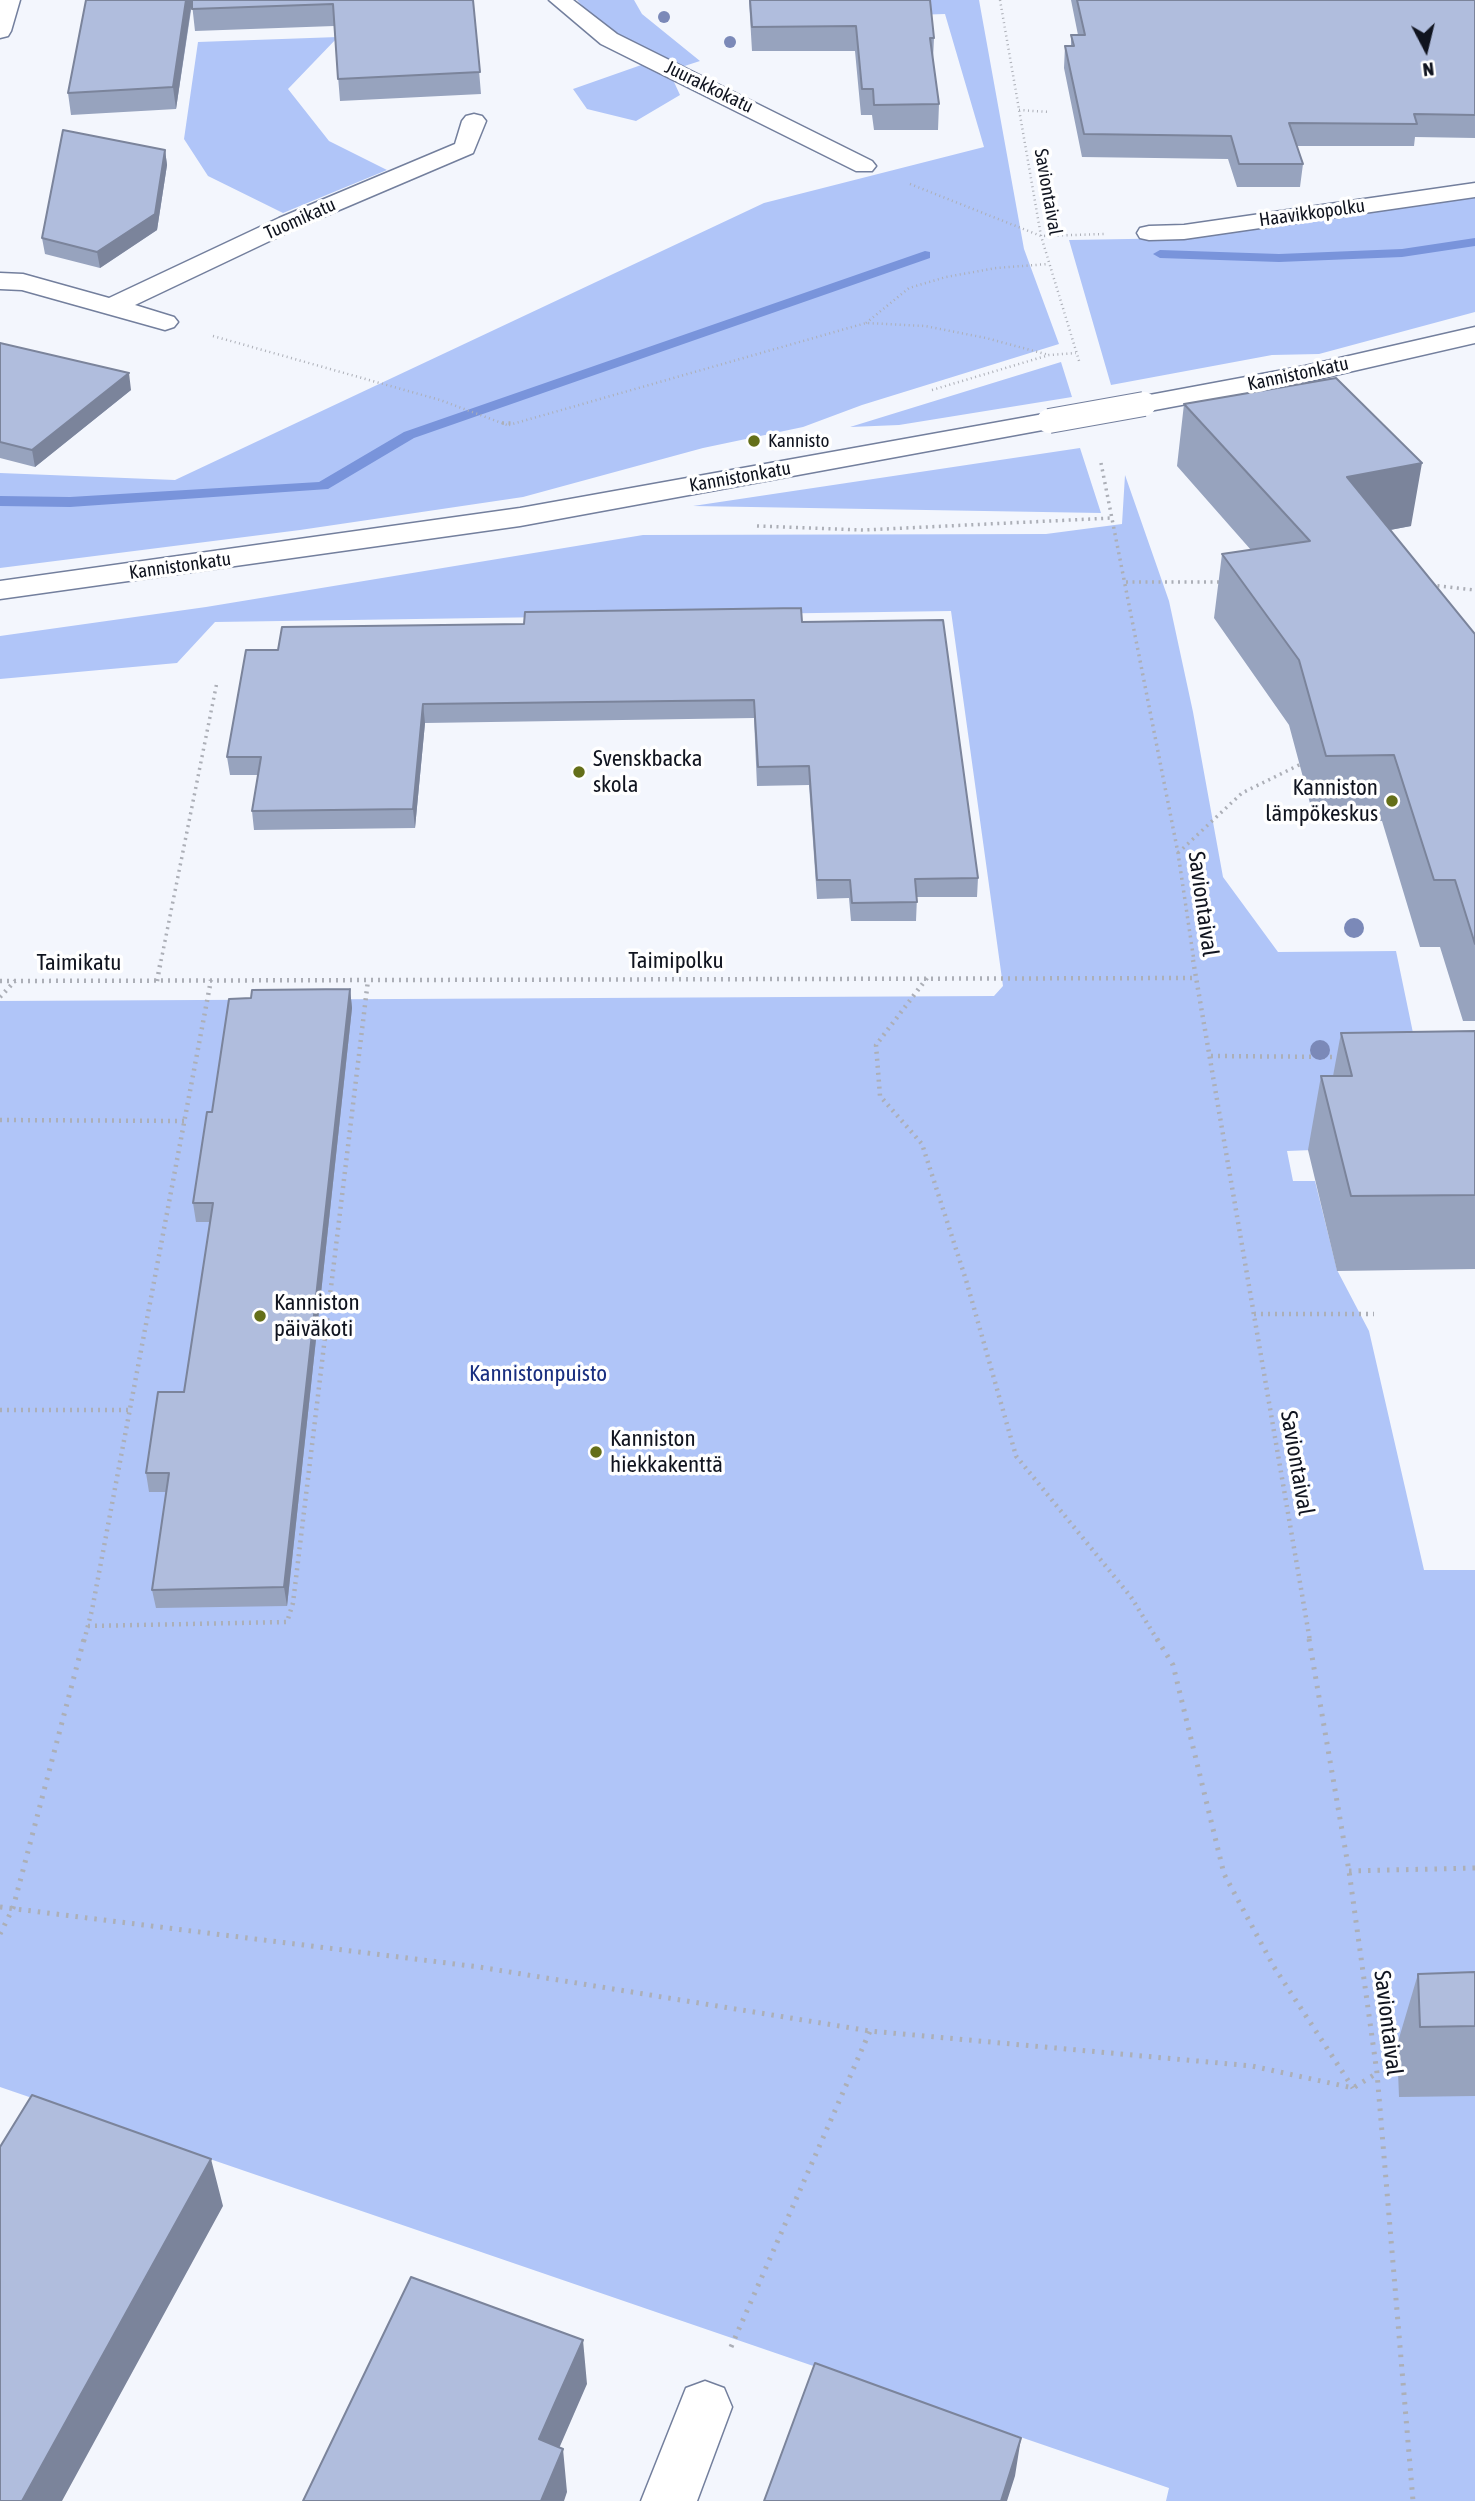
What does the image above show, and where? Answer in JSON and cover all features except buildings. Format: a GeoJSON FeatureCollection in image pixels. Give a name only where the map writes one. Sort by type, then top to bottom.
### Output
{"type":"FeatureCollection","features":[{"type":"Feature","properties":{"kind":"street"},"geometry":{"type":"LineString","coordinates":[[0,32],[9,0]]}},
{"type":"Feature","properties":{"kind":"street","name":"Juurakkokatu"},"geometry":{"type":"LineString","coordinates":[[560,0],[609,38],[864,166]]}},
{"type":"Feature","properties":{"kind":"street","name":"Tuomikatu"},"geometry":{"type":"LineString","coordinates":[[111,307],[288,223],[465,148],[474,121]]}},
{"type":"Feature","properties":{"kind":"street","name":"Haavikkopolku"},"geometry":{"type":"LineString","coordinates":[[1149,233],[1184,232],[1475,190]]}},
{"type":"Feature","properties":{"kind":"street"},"geometry":{"type":"LineString","coordinates":[[0,281],[23,282],[165,323]]}},
{"type":"Feature","properties":{"kind":"street","name":"Kannistonkatu"},"geometry":{"type":"LineString","coordinates":[[0,590],[520,517],[1306,374],[1475,335]]}},
{"type":"Feature","properties":{"kind":"street"},"geometry":{"type":"LineString","coordinates":[[669,2501],[705,2407]]}},
{"type":"Feature","properties":{"kind":"path","name":"Saviontaival"},"geometry":{"type":"LineString","coordinates":[[1000,0],[1041,236],[1083,374]]}},
{"type":"Feature","properties":{"kind":"path"},"geometry":{"type":"LineString","coordinates":[[1019,110],[1049,112]]}},
{"type":"Feature","properties":{"kind":"path"},"geometry":{"type":"LineString","coordinates":[[864,166],[1041,236],[1149,233]]}},
{"type":"Feature","properties":{"kind":"path"},"geometry":{"type":"LineString","coordinates":[[866,323],[909,288],[971,272],[1048,264]]}},
{"type":"Feature","properties":{"kind":"path"},"geometry":{"type":"LineString","coordinates":[[165,323],[460,407],[508,425],[866,323],[925,326],[986,338],[1049,355]]}},
{"type":"Feature","properties":{"kind":"path"},"geometry":{"type":"LineString","coordinates":[[921,393],[1049,355],[1076,353]]}},
{"type":"Feature","properties":{"kind":"path","name":"Saviontaival"},"geometry":{"type":"LineString","coordinates":[[1101,458],[1178,853],[1196,978],[1349,1871],[1377,2073],[1413,2501]]}},
{"type":"Feature","properties":{"kind":"path"},"geometry":{"type":"LineString","coordinates":[[756,526],[864,530],[1112,517]]}},
{"type":"Feature","properties":{"kind":"path"},"geometry":{"type":"LineString","coordinates":[[1126,582],[1236,582]]}},
{"type":"Feature","properties":{"kind":"path"},"geometry":{"type":"LineString","coordinates":[[1425,584],[1475,590]]}},
{"type":"Feature","properties":{"kind":"path"},"geometry":{"type":"LineString","coordinates":[[157,981],[217,682]]}},
{"type":"Feature","properties":{"kind":"path"},"geometry":{"type":"LineString","coordinates":[[1178,853],[1242,793],[1312,759]]}},
{"type":"Feature","properties":{"kind":"path"},"geometry":{"type":"LineString","coordinates":[[927,978],[876,1045],[880,1096],[922,1144],[966,1280],[1016,1456],[1131,1597],[1173,1665],[1224,1874],[1274,1967],[1353,2088]]}},
{"type":"Feature","properties":{"kind":"path","name":"Taimipolku"},"geometry":{"type":"LineString","coordinates":[[157,981],[1196,978]]}},
{"type":"Feature","properties":{"kind":"path"},"geometry":{"type":"LineString","coordinates":[[0,1934],[13,1908],[88,1626],[132,1410],[211,980]]}},
{"type":"Feature","properties":{"kind":"path"},"geometry":{"type":"LineString","coordinates":[[88,1626],[287,1622],[293,1603],[368,980]]}},
{"type":"Feature","properties":{"kind":"path","name":"Taimikatu"},"geometry":{"type":"LineString","coordinates":[[0,981],[157,981]]}},
{"type":"Feature","properties":{"kind":"path"},"geometry":{"type":"LineString","coordinates":[[0,997],[15,981]]}},
{"type":"Feature","properties":{"kind":"path"},"geometry":{"type":"LineString","coordinates":[[1211,1056],[1350,1058]]}},
{"type":"Feature","properties":{"kind":"path"},"geometry":{"type":"LineString","coordinates":[[0,1120],[184,1121]]}},
{"type":"Feature","properties":{"kind":"path"},"geometry":{"type":"LineString","coordinates":[[1254,1314],[1374,1314]]}},
{"type":"Feature","properties":{"kind":"path"},"geometry":{"type":"LineString","coordinates":[[0,1410],[132,1410]]}},
{"type":"Feature","properties":{"kind":"path"},"geometry":{"type":"LineString","coordinates":[[1349,1871],[1475,1868]]}},
{"type":"Feature","properties":{"kind":"path"},"geometry":{"type":"LineString","coordinates":[[0,1907],[479,1967],[870,2031],[1252,2066],[1353,2088],[1377,2073]]}},
{"type":"Feature","properties":{"kind":"path"},"geometry":{"type":"LineString","coordinates":[[705,2407],[870,2031]]}},
{"type":"Feature","properties":{"kind":"green space"},"geometry":{"type":"Polygon","coordinates":[[[577,0],[634,0],[642,14],[700,61],[669,71],[680,95],[636,121],[587,109],[573,89],[664,57],[598,24],[577,0]]]}},
{"type":"Feature","properties":{"kind":"green space"},"geometry":{"type":"Polygon","coordinates":[[[887,0],[979,0],[1024,249],[1059,344],[862,405],[803,427],[703,448],[523,497],[300,530],[0,568],[0,473],[175,480],[764,203],[984,147],[945,14],[883,16],[887,0]]]}},
{"type":"Feature","properties":{"kind":"green space"},"geometry":{"type":"Polygon","coordinates":[[[338,37],[288,89],[329,141],[387,170],[283,213],[208,176],[184,139],[198,42],[338,37]]]}},
{"type":"Feature","properties":{"kind":"green space"},"geometry":{"type":"Polygon","coordinates":[[[1475,196],[1475,312],[1319,354],[1272,355],[1111,385],[1069,240],[1187,238],[1475,196]]]}},
{"type":"Feature","properties":{"kind":"green space"},"geometry":{"type":"Polygon","coordinates":[[[1061,362],[1072,397],[899,425],[850,427],[1061,362]]]}},
{"type":"Feature","properties":{"kind":"green space"},"geometry":{"type":"Polygon","coordinates":[[[1080,448],[1101,513],[693,506],[1080,448]]]}},
{"type":"Feature","properties":{"kind":"green space","name":"Kannistonpuisto"},"geometry":{"type":"Polygon","coordinates":[[[1125,475],[1169,601],[1193,712],[1223,877],[1278,952],[1396,951],[1428,1105],[1338,1149],[1287,1151],[1293,1181],[1315,1181],[1337,1270],[1369,1331],[1424,1570],[1475,1570],[1475,2501],[1166,2501],[1169,2488],[0,2087],[0,1001],[994,996],[1003,986],[951,611],[215,622],[177,663],[0,679],[0,636],[206,607],[643,535],[1046,534],[1122,524],[1125,475]]]}},
{"type":"Feature","properties":{"kind":"waterway"},"geometry":{"type":"LineString","coordinates":[[1160,254],[1279,258],[1402,253],[1475,242]]}},
{"type":"Feature","properties":{"kind":"waterway"},"geometry":{"type":"LineString","coordinates":[[0,501],[70,502],[323,486],[409,435],[925,255]]}},
{"type":"Feature","properties":{"kind":"place","name":"Kannisto"},"geometry":{"type":"Point","coordinates":[754,441]}},
{"type":"Feature","properties":{"kind":"place","name":"Svenskbacka skola"},"geometry":{"type":"Point","coordinates":[579,772]}},
{"type":"Feature","properties":{"kind":"place","name":"Kanniston lämpökeskus"},"geometry":{"type":"Point","coordinates":[1392,801]}},
{"type":"Feature","properties":{"kind":"place","name":"Kanniston päiväkoti"},"geometry":{"type":"Point","coordinates":[260,1316]}},
{"type":"Feature","properties":{"kind":"place","name":"Kanniston hiekkakenttä"},"geometry":{"type":"Point","coordinates":[596,1452]}}]}
